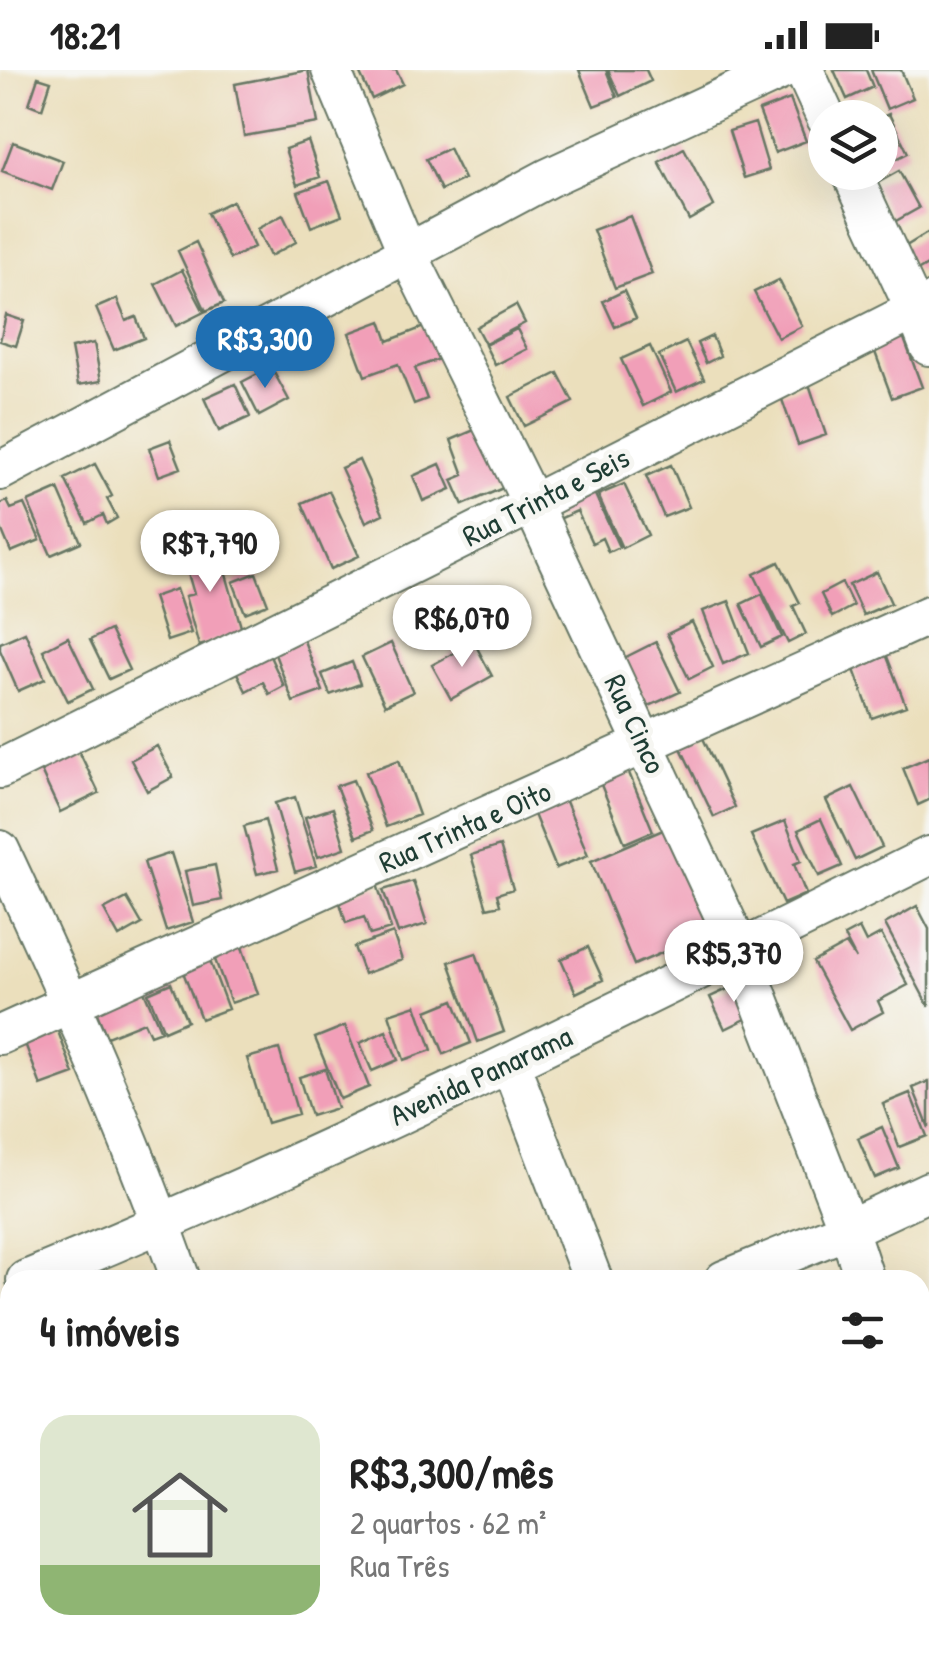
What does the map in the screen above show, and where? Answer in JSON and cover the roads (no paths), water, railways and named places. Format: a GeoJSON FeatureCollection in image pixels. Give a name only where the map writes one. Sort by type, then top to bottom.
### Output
{"type":"FeatureCollection","features":[{"type":"Feature","properties":{"kind":"street","name":"Rua Cinco"},"geometry":{"type":"LineString","coordinates":[[330,70],[408,254],[532,504],[740,950],[863,1270]]}},
{"type":"Feature","properties":{"kind":"street"},"geometry":{"type":"LineString","coordinates":[[0,470],[548,178],[782,70]]}},
{"type":"Feature","properties":{"kind":"street"},"geometry":{"type":"LineString","coordinates":[[804,70],[818,100]]}},
{"type":"Feature","properties":{"kind":"street"},"geometry":{"type":"LineString","coordinates":[[861,190],[922,306],[929,346]]}},
{"type":"Feature","properties":{"kind":"street","name":"Rua Trinta e Seis"},"geometry":{"type":"LineString","coordinates":[[0,769],[922,306]]}},
{"type":"Feature","properties":{"kind":"street","name":"Rua Trinta e Oito"},"geometry":{"type":"LineString","coordinates":[[0,1035],[929,615]]}},
{"type":"Feature","properties":{"kind":"street"},"geometry":{"type":"LineString","coordinates":[[0,850],[72,1003],[178,1270]]}},
{"type":"Feature","properties":{"kind":"street","name":"Avenida Panarama"},"geometry":{"type":"LineString","coordinates":[[51,1270],[162,1225],[510,1063],[929,856]]}},
{"type":"Feature","properties":{"kind":"street"},"geometry":{"type":"LineString","coordinates":[[510,1063],[589,1270]]}},
{"type":"Feature","properties":{"kind":"street"},"geometry":{"type":"LineString","coordinates":[[748,1270],[929,1191]]}}]}
